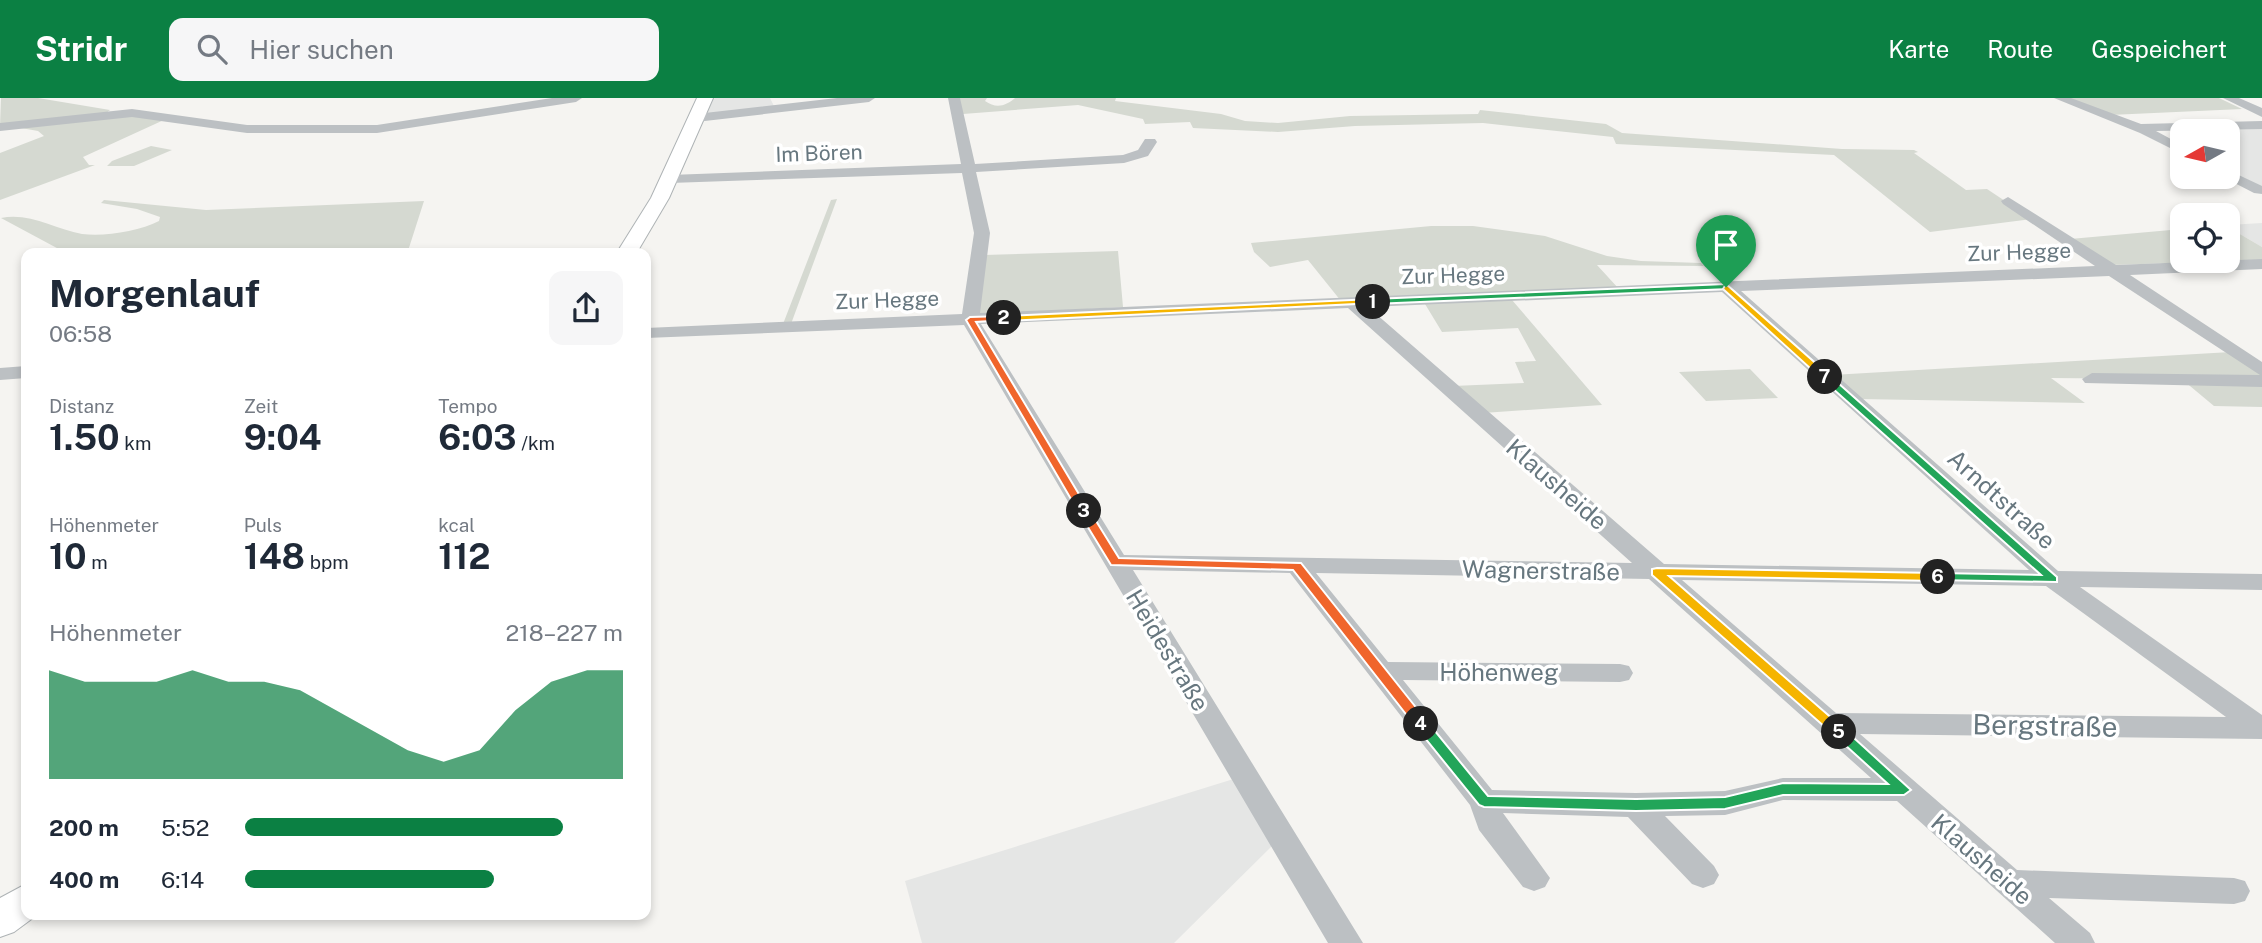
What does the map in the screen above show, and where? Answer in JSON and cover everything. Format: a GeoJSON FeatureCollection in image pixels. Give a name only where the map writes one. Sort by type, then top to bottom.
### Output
{"type":"FeatureCollection","features":[{"type":"Feature","properties":{"kind":"main road"},"geometry":{"type":"LineString","coordinates":[[630,248],[646,227],[670,179],[705,98]]}},
{"type":"Feature","properties":{"kind":"main road"},"geometry":{"type":"LineString","coordinates":[[0,920],[21,905]]}},
{"type":"Feature","properties":{"kind":"street"},"geometry":{"type":"LineString","coordinates":[[0,127],[132,113],[247,129],[377,129],[576,98]]}},
{"type":"Feature","properties":{"kind":"street"},"geometry":{"type":"LineString","coordinates":[[696,118],[869,98]]}},
{"type":"Feature","properties":{"kind":"street"},"geometry":{"type":"LineString","coordinates":[[954,98],[982,233],[970,320]]}},
{"type":"Feature","properties":{"kind":"street"},"geometry":{"type":"LineString","coordinates":[[2060,98],[2137,127],[2170,144]]}},
{"type":"Feature","properties":{"kind":"street"},"geometry":{"type":"LineString","coordinates":[[2229,98],[2262,113]]}},
{"type":"Feature","properties":{"kind":"street"},"geometry":{"type":"LineString","coordinates":[[2137,127],[2262,125]]}},
{"type":"Feature","properties":{"kind":"street","name":"Im Bören"},"geometry":{"type":"LineString","coordinates":[[670,179],[970,169],[1124,159],[1143,153],[1150,142]]}},
{"type":"Feature","properties":{"kind":"street"},"geometry":{"type":"LineString","coordinates":[[2240,180],[2259,190]]}},
{"type":"Feature","properties":{"kind":"street"},"geometry":{"type":"LineString","coordinates":[[2008,201],[2262,370]]}},
{"type":"Feature","properties":{"kind":"street","name":"Zur Hegge"},"geometry":{"type":"LineString","coordinates":[[651,333],[2262,264]]}},
{"type":"Feature","properties":{"kind":"street","name":"Arndtstraße"},"geometry":{"type":"LineString","coordinates":[[1726,287],[2053,579],[2262,729]]}},
{"type":"Feature","properties":{"kind":"street","name":"Klausheide"},"geometry":{"type":"LineString","coordinates":[[1351,302],[2078,943]]}},
{"type":"Feature","properties":{"kind":"street","name":"Heidestraße"},"geometry":{"type":"LineString","coordinates":[[970,320],[1346,943]]}},
{"type":"Feature","properties":{"kind":"street"},"geometry":{"type":"LineString","coordinates":[[0,374],[21,372]]}},
{"type":"Feature","properties":{"kind":"street"},"geometry":{"type":"LineString","coordinates":[[2092,379],[2262,381]]}},
{"type":"Feature","properties":{"kind":"street","name":"Wagnerstraße"},"geometry":{"type":"LineString","coordinates":[[1115,562],[2260,583]]}},
{"type":"Feature","properties":{"kind":"street"},"geometry":{"type":"LineString","coordinates":[[1297,566],[1484,801],[1490,821],[1534,878]]}},
{"type":"Feature","properties":{"kind":"street","name":"Höhenweg"},"geometry":{"type":"LineString","coordinates":[[1379,671],[1620,673]]}},
{"type":"Feature","properties":{"kind":"street","name":"Bergstraße"},"geometry":{"type":"LineString","coordinates":[[1828,723],[2262,729]]}},
{"type":"Feature","properties":{"kind":"street"},"geometry":{"type":"LineString","coordinates":[[1484,801],[1636,805],[1725,803],[1783,789],[1904,790]]}},
{"type":"Feature","properties":{"kind":"street"},"geometry":{"type":"LineString","coordinates":[[1636,805],[1703,875]]}},
{"type":"Feature","properties":{"kind":"street"},"geometry":{"type":"LineString","coordinates":[[2011,884],[2234,891]]}},
{"type":"Feature","properties":{"kind":"shaded area"},"geometry":{"type":"Polygon","coordinates":[[[1,98],[38,98],[110,110],[105,114],[0,126],[1,98]]]}},
{"type":"Feature","properties":{"kind":"shaded area"},"geometry":{"type":"Polygon","coordinates":[[[770,98],[775,108],[704,116],[710,99],[770,98]]]}},
{"type":"Feature","properties":{"kind":"shaded area"},"geometry":{"type":"Polygon","coordinates":[[[957,98],[987,98],[985,101],[997,106],[1015,98],[1116,98],[1115,101],[1221,114],[1245,121],[1278,123],[1350,116],[1478,114],[1480,110],[1606,124],[1622,133],[1842,149],[1914,150],[1918,152],[1914,153],[1966,190],[1987,189],[2032,219],[1930,232],[1834,155],[1616,144],[1613,137],[1483,123],[1355,126],[1278,132],[1193,128],[1190,122],[1145,124],[1143,119],[1078,105],[963,114],[957,98]]]}},
{"type":"Feature","properties":{"kind":"shaded area"},"geometry":{"type":"Polygon","coordinates":[[[2064,98],[2219,98],[2242,109],[2110,115],[2064,98]]]}},
{"type":"Feature","properties":{"kind":"shaded area"},"geometry":{"type":"Polygon","coordinates":[[[121,114],[166,119],[83,157],[89,165],[95,165],[0,200],[0,153],[44,136],[38,131],[10,126],[121,114]]]}},
{"type":"Feature","properties":{"kind":"shaded area"},"geometry":{"type":"Polygon","coordinates":[[[2240,127],[2262,127],[2262,193],[2240,181],[2240,127]]]}},
{"type":"Feature","properties":{"kind":"shaded area"},"geometry":{"type":"Polygon","coordinates":[[[151,146],[172,150],[134,166],[107,166],[112,161],[151,146]]]}},
{"type":"Feature","properties":{"kind":"shaded area"},"geometry":{"type":"Polygon","coordinates":[[[837,199],[791,324],[783,324],[831,200],[837,199]]]}},
{"type":"Feature","properties":{"kind":"shaded area"},"geometry":{"type":"Polygon","coordinates":[[[104,200],[206,210],[424,201],[409,248],[57,248],[1,218],[22,217],[91,235],[132,230],[159,221],[160,217],[137,209],[101,203],[104,200]]]}},
{"type":"Feature","properties":{"kind":"shaded area"},"geometry":{"type":"Polygon","coordinates":[[[2262,223],[2262,247],[2240,234],[2240,224],[2262,223]]]}},
{"type":"Feature","properties":{"kind":"shaded area"},"geometry":{"type":"Polygon","coordinates":[[[1431,226],[1473,226],[1545,236],[1607,256],[1641,261],[1701,263],[1704,266],[1597,265],[1619,289],[1341,301],[1308,260],[1270,267],[1254,252],[1251,243],[1431,226]]]}},
{"type":"Feature","properties":{"kind":"shaded area"},"geometry":{"type":"Polygon","coordinates":[[[2170,230],[2170,263],[2111,265],[2070,239],[2170,230]]]}},
{"type":"Feature","properties":{"kind":"shaded area"},"geometry":{"type":"Polygon","coordinates":[[[2240,234],[2262,247],[2262,260],[2240,261],[2240,234]]]}},
{"type":"Feature","properties":{"kind":"shaded area"},"geometry":{"type":"Polygon","coordinates":[[[1118,251],[1123,307],[978,315],[984,255],[1118,251]]]}},
{"type":"Feature","properties":{"kind":"shaded area"},"geometry":{"type":"Polygon","coordinates":[[[1512,300],[1602,405],[1483,413],[1453,386],[1524,383],[1515,362],[1536,361],[1518,328],[1442,332],[1425,304],[1512,300]]]}},
{"type":"Feature","properties":{"kind":"shaded area"},"geometry":{"type":"Polygon","coordinates":[[[2231,352],[2262,372],[2262,380],[2051,378],[2085,403],[1858,399],[1832,375],[2231,352]]]}},
{"type":"Feature","properties":{"kind":"shaded area"},"geometry":{"type":"Polygon","coordinates":[[[1750,369],[1778,398],[1706,401],[1679,372],[1750,369]]]}},
{"type":"Feature","properties":{"kind":"shaded area"},"geometry":{"type":"Polygon","coordinates":[[[2184,381],[2262,383],[2262,407],[2214,406],[2184,381]]]}},
{"type":"Feature","properties":{"kind":"shaded area"},"geometry":{"type":"Polygon","coordinates":[[[1240,777],[1278,840],[1174,943],[922,943],[905,881],[1240,777]]]}},
{"type":"Feature","properties":{"kind":"route"},"geometry":{"type":"LineString","coordinates":[[1726,287],[2053,579],[1657,572],[1904,790],[1783,789],[1725,803],[1636,805],[1484,801],[1297,566],[1115,562],[970,320],[1315,304],[1726,287]]}}]}
